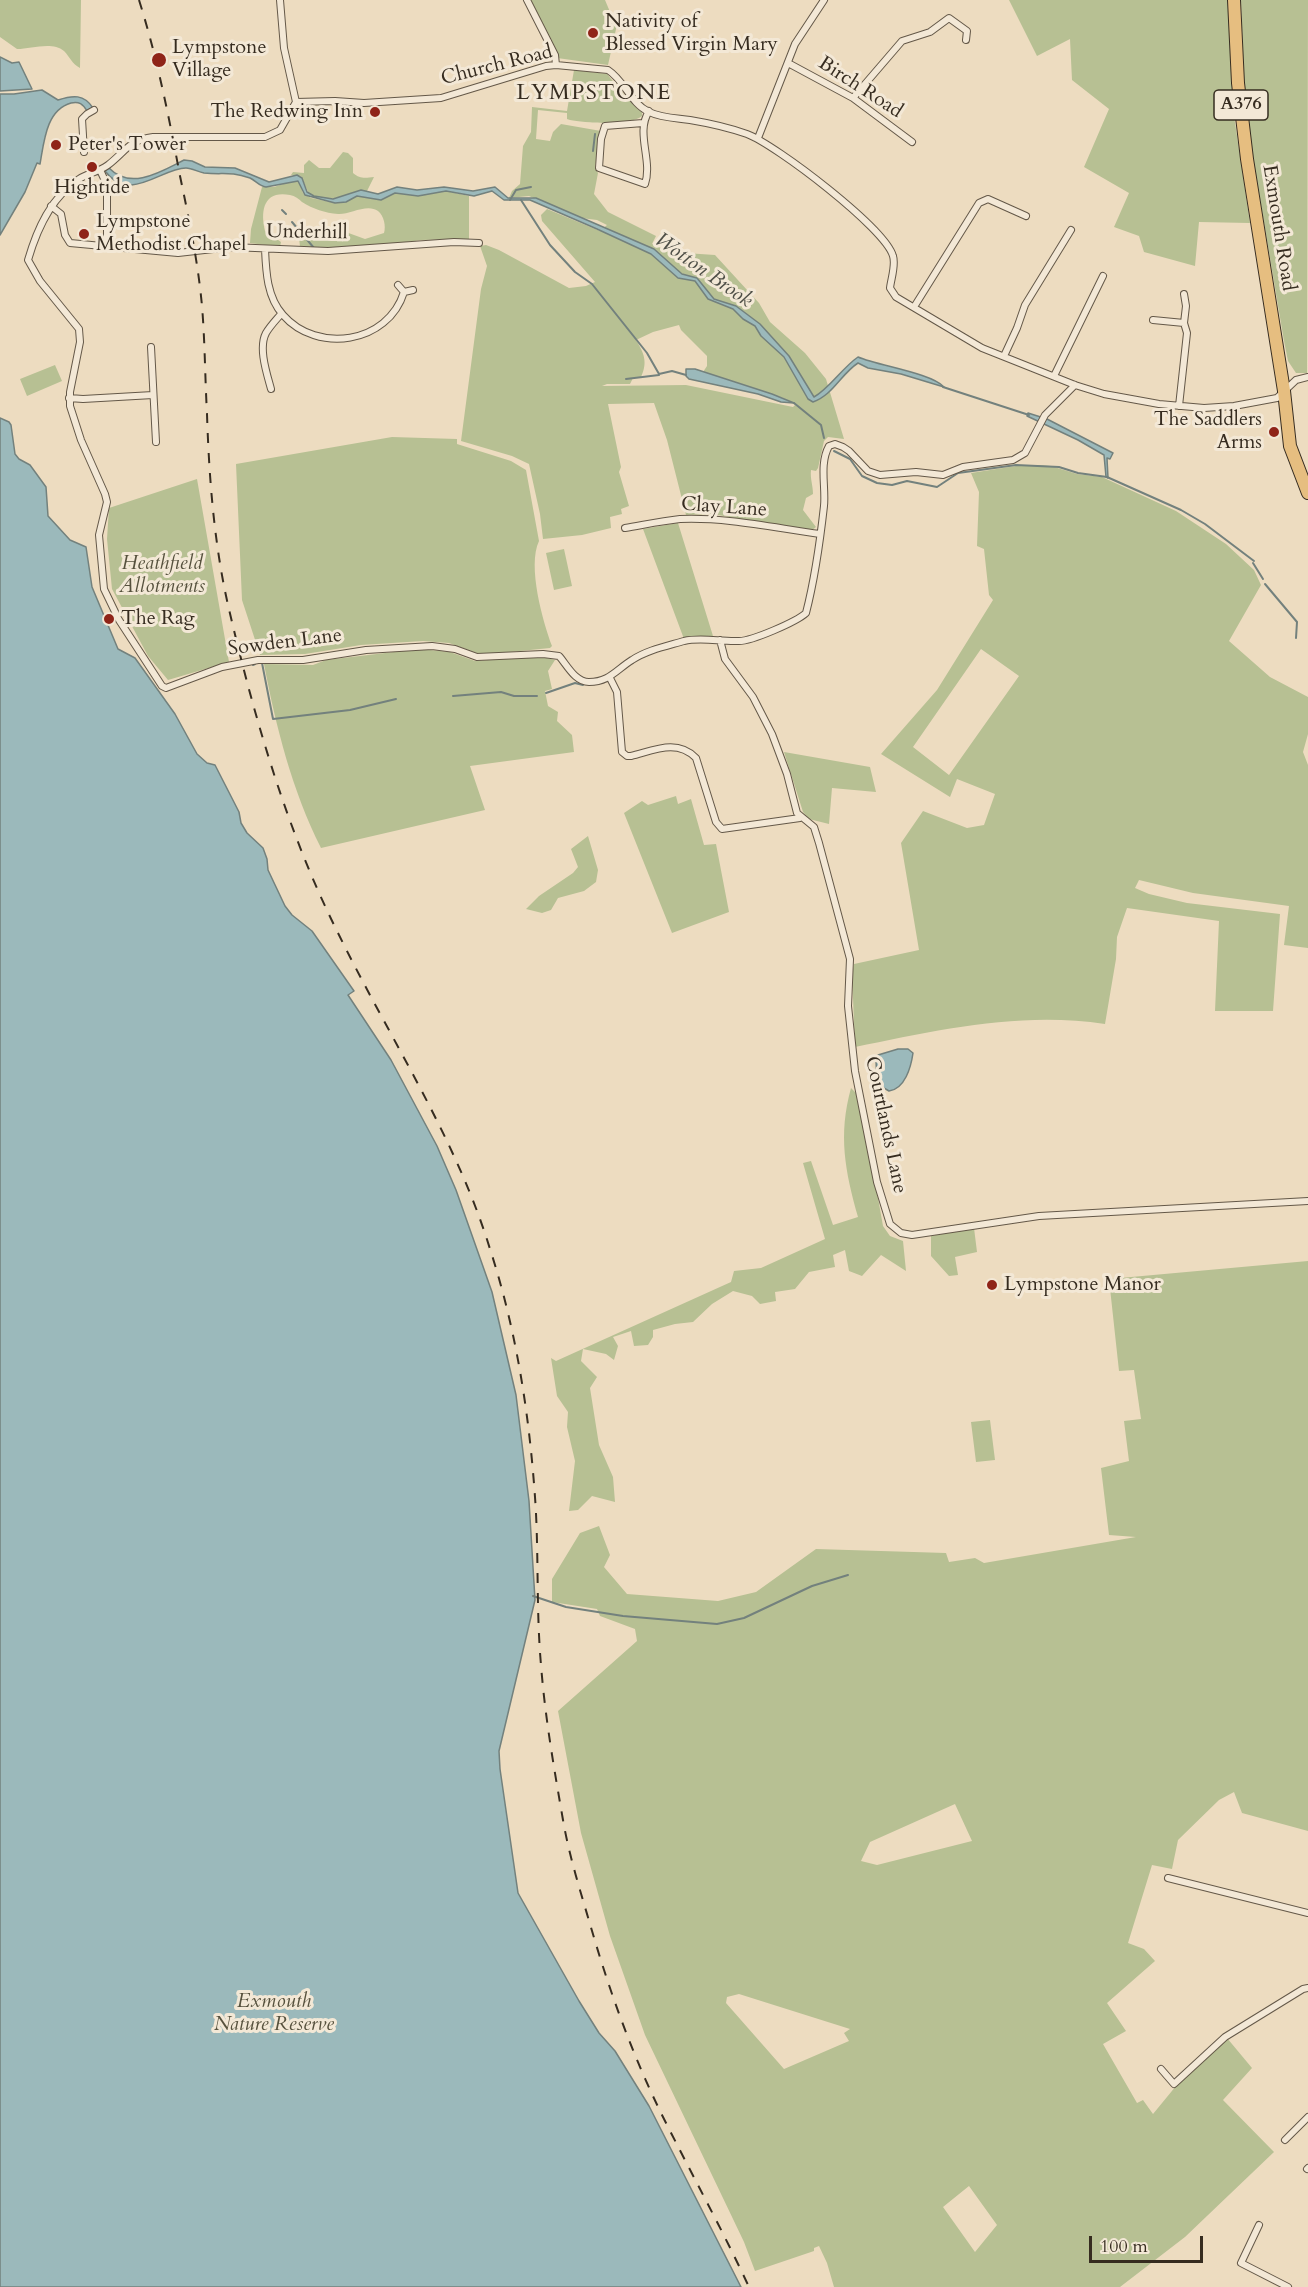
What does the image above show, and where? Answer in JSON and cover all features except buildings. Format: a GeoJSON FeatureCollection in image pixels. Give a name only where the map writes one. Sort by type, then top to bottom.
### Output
{"type":"FeatureCollection","features":[{"type":"Feature","properties":{"kind":"highway","name":"Exmouth Road"},"geometry":{"type":"LineString","coordinates":[[1234,0],[1238,83],[1247,159],[1284,391],[1290,446],[1308,493]]}},
{"type":"Feature","properties":{"kind":"street"},"geometry":{"type":"LineString","coordinates":[[51,206],[78,179],[100,170],[128,145],[143,138],[213,135],[257,138],[273,135],[280,130],[296,102],[284,48],[280,0]]}},
{"type":"Feature","properties":{"kind":"street"},"geometry":{"type":"LineString","coordinates":[[527,0],[555,55],[556,65]]}},
{"type":"Feature","properties":{"kind":"street"},"geometry":{"type":"LineString","coordinates":[[758,138],[795,44],[824,0]]}},
{"type":"Feature","properties":{"kind":"street"},"geometry":{"type":"LineString","coordinates":[[853,98],[902,42],[930,32],[949,18],[967,31],[966,40]]}},
{"type":"Feature","properties":{"kind":"street","name":"Birch Road"},"geometry":{"type":"LineString","coordinates":[[788,63],[853,98],[912,142]]}},
{"type":"Feature","properties":{"kind":"street","name":"Church Road"},"geometry":{"type":"LineString","coordinates":[[296,102],[375,103],[441,98],[556,65],[608,70],[633,100],[649,111],[669,118],[691,120],[745,133],[769,144],[851,209],[886,243],[894,258],[890,288],[896,297],[914,307]]}},
{"type":"Feature","properties":{"kind":"street"},"geometry":{"type":"LineString","coordinates":[[84,152],[82,119],[94,110]]}},
{"type":"Feature","properties":{"kind":"street"},"geometry":{"type":"LineString","coordinates":[[643,123],[605,126],[601,139],[599,168],[645,184],[648,161],[643,123],[649,111]]}},
{"type":"Feature","properties":{"kind":"street"},"geometry":{"type":"LineString","coordinates":[[100,170],[107,185],[107,246]]}},
{"type":"Feature","properties":{"kind":"street"},"geometry":{"type":"LineString","coordinates":[[1026,216],[988,199],[979,203],[914,307],[962,337],[1075,386],[1104,394],[1179,406],[1204,408],[1234,406],[1277,398],[1296,380],[1308,377]]}},
{"type":"Feature","properties":{"kind":"street","name":"Underhill"},"geometry":{"type":"LineString","coordinates":[[51,206],[61,214],[65,235],[70,243],[178,253],[231,247],[328,251],[454,242],[479,243]]}},
{"type":"Feature","properties":{"kind":"street","name":"Sowden Lane"},"geometry":{"type":"LineString","coordinates":[[51,206],[40,226],[28,260],[40,281],[79,328],[80,342],[69,398],[81,440],[107,501],[99,535],[104,589],[119,620],[162,686],[173,687],[204,672],[258,660],[303,660],[366,650],[432,646],[455,649],[477,657],[543,654],[560,656],[582,681],[596,682],[610,678]]}},
{"type":"Feature","properties":{"kind":"street"},"geometry":{"type":"LineString","coordinates":[[1004,356],[1025,305],[1071,230]]}},
{"type":"Feature","properties":{"kind":"street"},"geometry":{"type":"LineString","coordinates":[[266,249],[266,278],[272,299],[281,314],[299,328],[316,336],[332,340],[353,338],[381,325],[402,300],[404,292]]}},
{"type":"Feature","properties":{"kind":"street"},"geometry":{"type":"LineString","coordinates":[[1054,376],[1103,276]]}},
{"type":"Feature","properties":{"kind":"street"},"geometry":{"type":"LineString","coordinates":[[398,285],[404,292]]}},
{"type":"Feature","properties":{"kind":"street"},"geometry":{"type":"LineString","coordinates":[[404,292],[413,290]]}},
{"type":"Feature","properties":{"kind":"street"},"geometry":{"type":"LineString","coordinates":[[1179,406],[1187,333],[1184,323],[1186,306],[1184,294]]}},
{"type":"Feature","properties":{"kind":"street"},"geometry":{"type":"LineString","coordinates":[[271,389],[263,346],[266,333],[281,314]]}},
{"type":"Feature","properties":{"kind":"street"},"geometry":{"type":"LineString","coordinates":[[1153,320],[1184,323]]}},
{"type":"Feature","properties":{"kind":"street"},"geometry":{"type":"LineString","coordinates":[[151,347],[156,442]]}},
{"type":"Feature","properties":{"kind":"street"},"geometry":{"type":"LineString","coordinates":[[258,370],[266,369]]}},
{"type":"Feature","properties":{"kind":"street"},"geometry":{"type":"LineString","coordinates":[[800,818],[722,829],[716,822],[696,758],[688,750],[674,746],[631,756],[622,752],[617,692],[610,678],[632,659],[656,649],[687,640],[740,641],[757,638],[806,613],[820,547],[825,461],[829,446],[835,444],[849,451],[873,474],[916,472],[943,475],[963,467],[1013,459],[1028,449],[1045,415],[1075,386]]}},
{"type":"Feature","properties":{"kind":"street"},"geometry":{"type":"LineString","coordinates":[[69,398],[153,395]]}},
{"type":"Feature","properties":{"kind":"street","name":"Clay Lane"},"geometry":{"type":"LineString","coordinates":[[625,528],[682,519],[717,520],[820,534]]}},
{"type":"Feature","properties":{"kind":"street","name":"Courtlands Lane"},"geometry":{"type":"LineString","coordinates":[[720,640],[725,659],[753,697],[772,734],[787,774],[797,813],[800,818],[814,827],[846,938],[850,959],[848,1006],[855,1071],[877,1182],[890,1224],[901,1233],[912,1235],[1039,1215],[1308,1201]]}},
{"type":"Feature","properties":{"kind":"street"},"geometry":{"type":"LineString","coordinates":[[848,1076],[855,1071]]}},
{"type":"Feature","properties":{"kind":"street"},"geometry":{"type":"LineString","coordinates":[[1168,1878],[1308,1913]]}},
{"type":"Feature","properties":{"kind":"street"},"geometry":{"type":"LineString","coordinates":[[1161,2069],[1174,2084],[1225,2037],[1308,1988]]}},
{"type":"Feature","properties":{"kind":"street"},"geometry":{"type":"LineString","coordinates":[[1285,2140],[1308,2116]]}},
{"type":"Feature","properties":{"kind":"street"},"geometry":{"type":"LineString","coordinates":[[1259,2225],[1241,2264],[1287,2287]]}},
{"type":"Feature","properties":{"kind":"green space"},"geometry":{"type":"Polygon","coordinates":[[[0,0],[81,0],[80,68],[64,51],[54,46],[17,49],[0,37],[0,0]]]}},
{"type":"Feature","properties":{"kind":"green space"},"geometry":{"type":"Polygon","coordinates":[[[530,0],[605,0],[613,19],[618,20],[608,65],[557,58],[530,0]]]}},
{"type":"Feature","properties":{"kind":"green space"},"geometry":{"type":"Polygon","coordinates":[[[1009,0],[1229,0],[1234,116],[1250,223],[1199,222],[1195,266],[1144,252],[1139,236],[1114,227],[1129,193],[1084,167],[1109,109],[1072,80],[1070,39],[1037,56],[1009,0]]]}},
{"type":"Feature","properties":{"kind":"green space"},"geometry":{"type":"Polygon","coordinates":[[[1241,0],[1308,0],[1307,373],[1296,373],[1288,361],[1284,341],[1245,110],[1241,0]]]}},
{"type":"Feature","properties":{"kind":"green space"},"geometry":{"type":"Polygon","coordinates":[[[574,70],[607,74],[627,98],[642,111],[642,116],[628,121],[596,123],[567,119],[567,113],[538,110],[536,139],[550,141],[553,132],[561,124],[601,131],[595,167],[598,173],[594,194],[608,212],[656,236],[652,244],[670,252],[715,255],[759,303],[770,322],[805,353],[826,379],[844,439],[828,437],[824,441],[818,468],[816,471],[811,470],[813,494],[806,498],[803,510],[816,527],[811,531],[712,514],[686,515],[667,440],[654,403],[608,404],[621,467],[619,472],[629,506],[621,509],[622,514],[610,517],[611,528],[582,535],[543,539],[529,464],[512,456],[461,441],[481,289],[487,266],[480,246],[486,245],[499,250],[569,288],[586,286],[595,282],[542,221],[541,215],[547,209],[600,231],[607,225],[597,220],[581,218],[529,196],[509,198],[512,191],[520,184],[523,146],[531,132],[532,107],[567,111],[574,70]],[[679,325],[653,332],[636,340],[644,358],[641,377],[633,378],[630,384],[602,386],[686,385],[793,407],[795,405],[783,398],[703,372],[707,366],[707,356],[681,330],[679,325]]]}},
{"type":"Feature","properties":{"kind":"green space"},"geometry":{"type":"Polygon","coordinates":[[[343,152],[353,158],[353,173],[363,178],[374,177],[367,191],[332,198],[317,197],[309,194],[301,176],[291,175],[293,172],[304,173],[304,165],[309,160],[319,168],[330,168],[343,152]]]}},
{"type":"Feature","properties":{"kind":"green space"},"geometry":{"type":"Polygon","coordinates":[[[299,181],[303,193],[311,198],[335,203],[357,196],[381,200],[395,193],[418,196],[446,191],[469,196],[469,239],[421,240],[366,248],[300,247],[299,237],[308,232],[343,231],[365,239],[384,233],[385,224],[380,213],[374,209],[342,214],[324,212],[310,207],[294,196],[281,194],[269,199],[263,216],[265,231],[281,242],[280,247],[250,243],[251,229],[262,187],[274,187],[299,181]]]}},
{"type":"Feature","properties":{"kind":"green space"},"geometry":{"type":"Polygon","coordinates":[[[55,365],[62,381],[27,396],[20,379],[55,365]]]}},
{"type":"Feature","properties":{"kind":"green space"},"geometry":{"type":"Polygon","coordinates":[[[392,437],[457,439],[457,444],[511,461],[526,470],[539,541],[536,552],[535,579],[544,623],[552,646],[550,648],[490,654],[477,653],[449,643],[423,641],[361,645],[305,654],[260,655],[242,600],[236,464],[392,437]]]}},
{"type":"Feature","properties":{"kind":"green space"},"geometry":{"type":"Polygon","coordinates":[[[1016,466],[1051,466],[1077,474],[1102,477],[1176,511],[1226,544],[1254,570],[1261,585],[1229,641],[1270,677],[1308,697],[1308,734],[1303,752],[1308,765],[1308,948],[1284,945],[1289,906],[1193,893],[1139,880],[1135,888],[1149,894],[1187,903],[1280,914],[1273,1011],[1215,1011],[1219,921],[1127,908],[1117,937],[1116,959],[1105,1024],[1074,1021],[1011,1021],[917,1034],[855,1047],[852,974],[854,964],[919,950],[901,843],[923,811],[967,828],[984,825],[995,794],[957,779],[950,797],[881,754],[937,690],[993,600],[989,595],[984,549],[977,546],[979,492],[971,473],[1016,466]],[[981,649],[913,747],[949,775],[1019,676],[981,649]]]}},
{"type":"Feature","properties":{"kind":"green space","name":"Heathfield Allotments"},"geometry":{"type":"Polygon","coordinates":[[[197,479],[229,662],[168,680],[148,656],[112,589],[107,539],[109,508],[197,479]]]}},
{"type":"Feature","properties":{"kind":"green space"},"geometry":{"type":"Polygon","coordinates":[[[678,523],[713,636],[684,639],[643,529],[678,523]]]}},
{"type":"Feature","properties":{"kind":"green space"},"geometry":{"type":"Polygon","coordinates":[[[564,549],[572,586],[554,590],[546,553],[564,549]]]}},
{"type":"Feature","properties":{"kind":"green space"},"geometry":{"type":"Polygon","coordinates":[[[419,649],[450,652],[475,661],[538,656],[555,660],[548,671],[552,689],[545,691],[548,706],[558,712],[557,721],[572,735],[574,752],[470,766],[485,810],[321,848],[293,781],[264,664],[313,665],[326,660],[419,649]]]}},
{"type":"Feature","properties":{"kind":"green space"},"geometry":{"type":"Polygon","coordinates":[[[784,752],[870,767],[876,792],[832,788],[829,824],[809,819],[803,812],[784,752]]]}},
{"type":"Feature","properties":{"kind":"green space"},"geometry":{"type":"Polygon","coordinates":[[[676,796],[678,804],[691,799],[704,845],[716,844],[729,912],[672,933],[624,813],[642,801],[648,805],[676,796]]]}},
{"type":"Feature","properties":{"kind":"green space"},"geometry":{"type":"Polygon","coordinates":[[[588,836],[598,870],[596,882],[584,891],[558,898],[551,910],[542,913],[526,909],[539,896],[573,873],[578,867],[571,849],[588,836]]]}},
{"type":"Feature","properties":{"kind":"green space"},"geometry":{"type":"Polygon","coordinates":[[[851,1088],[857,1094],[864,1120],[883,1226],[890,1236],[903,1241],[906,1271],[881,1255],[862,1276],[849,1271],[845,1250],[833,1255],[835,1267],[809,1272],[795,1289],[775,1292],[776,1301],[760,1304],[752,1296],[733,1291],[712,1304],[693,1322],[653,1330],[653,1337],[648,1345],[634,1346],[631,1331],[613,1337],[618,1346],[614,1360],[606,1354],[583,1349],[581,1361],[597,1377],[590,1388],[599,1445],[613,1477],[615,1502],[592,1496],[578,1510],[569,1511],[575,1461],[567,1427],[568,1412],[557,1396],[551,1358],[556,1361],[731,1282],[734,1271],[761,1268],[825,1239],[803,1163],[811,1161],[833,1225],[858,1217],[847,1168],[844,1137],[851,1088]]]}},
{"type":"Feature","properties":{"kind":"green space"},"geometry":{"type":"Polygon","coordinates":[[[974,1228],[977,1252],[955,1257],[958,1275],[949,1276],[931,1256],[931,1236],[974,1228]]]}},
{"type":"Feature","properties":{"kind":"green space"},"geometry":{"type":"Polygon","coordinates":[[[1308,1261],[1308,1831],[1242,1813],[1234,1792],[1219,1800],[1178,1840],[1172,1869],[1152,1865],[1128,1943],[1144,1949],[1155,1961],[1107,2003],[1126,2031],[1103,2044],[1137,2103],[1143,2100],[1153,2114],[1176,2086],[1227,2038],[1252,2068],[1223,2100],[1274,2152],[1185,2237],[1120,2287],[834,2287],[819,2246],[814,2248],[814,2251],[755,2271],[744,2242],[645,2035],[610,1936],[581,1833],[558,1711],[637,1641],[635,1629],[600,1616],[597,1609],[552,1602],[552,1579],[580,1533],[599,1526],[610,1555],[604,1567],[627,1594],[718,1601],[756,1592],[816,1549],[946,1553],[949,1562],[975,1558],[984,1563],[1136,1537],[1109,1535],[1101,1468],[1129,1461],[1124,1421],[1141,1419],[1134,1370],[1119,1371],[1109,1279],[1308,1261]],[[955,1804],[870,1842],[861,1861],[877,1865],[972,1841],[955,1804]],[[739,1994],[727,1997],[726,2003],[784,2069],[849,2041],[844,2033],[850,2029],[739,1994]],[[969,2186],[943,2207],[975,2252],[997,2225],[969,2186]]]}},
{"type":"Feature","properties":{"kind":"green space"},"geometry":{"type":"Polygon","coordinates":[[[990,1420],[995,1460],[976,1462],[971,1422],[990,1420]]]}},
{"type":"Feature","properties":{"kind":"water"},"geometry":{"type":"Polygon","coordinates":[[[0,57],[12,63],[19,62],[32,89],[0,91],[0,57]]]}},
{"type":"Feature","properties":{"kind":"water"},"geometry":{"type":"Polygon","coordinates":[[[42,90],[58,100],[69,97],[82,98],[93,108],[87,111],[74,102],[56,112],[45,137],[40,164],[37,163],[25,192],[0,235],[0,94],[42,90]]]}},
{"type":"Feature","properties":{"kind":"water"},"geometry":{"type":"Polygon","coordinates":[[[184,160],[205,167],[235,168],[269,182],[297,175],[302,178],[307,192],[314,196],[333,199],[361,190],[378,194],[397,187],[417,190],[444,187],[473,191],[495,187],[508,198],[536,198],[654,249],[682,274],[697,278],[714,299],[736,306],[760,324],[789,356],[814,397],[858,357],[928,378],[944,387],[901,374],[868,368],[858,363],[832,389],[813,402],[808,399],[784,357],[761,336],[755,326],[733,309],[708,299],[695,281],[678,278],[651,254],[530,200],[504,200],[492,191],[474,196],[446,191],[418,196],[395,193],[381,200],[357,196],[346,202],[335,203],[305,195],[298,181],[266,187],[243,176],[204,173],[186,168],[176,169],[135,185],[115,180],[105,171],[109,168],[127,178],[146,177],[184,160]]]}},
{"type":"Feature","properties":{"kind":"water"},"geometry":{"type":"Polygon","coordinates":[[[686,369],[695,369],[794,403],[781,402],[758,394],[689,379],[686,376],[686,369]]]}},
{"type":"Feature","properties":{"kind":"water"},"geometry":{"type":"Polygon","coordinates":[[[1028,413],[1047,419],[1113,453],[1110,459],[1107,458],[1108,478],[1104,455],[1027,416],[1028,413]]]}},
{"type":"Feature","properties":{"kind":"water","name":"Exmouth Nature Reserve"},"geometry":{"type":"Polygon","coordinates":[[[0,418],[11,425],[15,454],[30,465],[46,487],[48,516],[70,540],[86,547],[92,587],[118,649],[135,658],[175,714],[197,754],[207,763],[215,765],[239,812],[241,823],[247,833],[263,848],[268,870],[285,906],[292,915],[312,931],[354,991],[348,995],[391,1060],[437,1146],[456,1190],[492,1292],[516,1395],[529,1501],[535,1600],[499,1751],[518,1893],[579,2001],[599,2033],[615,2051],[649,2106],[741,2287],[0,2287],[0,418]]]}},
{"type":"Feature","properties":{"kind":"water"},"geometry":{"type":"Polygon","coordinates":[[[898,1049],[908,1049],[913,1053],[912,1059],[903,1082],[889,1091],[877,1084],[876,1060],[878,1055],[898,1049]]]}},
{"type":"Feature","properties":{"kind":"waterway"},"geometry":{"type":"LineString","coordinates":[[593,151],[595,134]]}},
{"type":"Feature","properties":{"kind":"waterway"},"geometry":{"type":"LineString","coordinates":[[510,200],[516,190],[531,187]]}},
{"type":"Feature","properties":{"kind":"waterway"},"geometry":{"type":"LineString","coordinates":[[521,200],[550,245],[575,272],[592,284],[647,353],[659,374],[672,371],[686,375]]}},
{"type":"Feature","properties":{"kind":"waterway"},"geometry":{"type":"LineString","coordinates":[[282,210],[286,214]]}},
{"type":"Feature","properties":{"kind":"waterway"},"geometry":{"type":"LineString","coordinates":[[292,222],[314,248]]}},
{"type":"Feature","properties":{"kind":"waterway"},"geometry":{"type":"LineString","coordinates":[[626,379],[659,375]]}},
{"type":"Feature","properties":{"kind":"waterway","name":"Wotton Brook"},"geometry":{"type":"LineString","coordinates":[[943,387],[1029,415]]}},
{"type":"Feature","properties":{"kind":"waterway"},"geometry":{"type":"LineString","coordinates":[[794,403],[821,425],[824,438]]}},
{"type":"Feature","properties":{"kind":"waterway"},"geometry":{"type":"LineString","coordinates":[[834,451],[850,459],[862,476],[877,483],[892,485],[907,481],[937,487],[958,473],[1016,465],[1059,467],[1078,473],[1107,477]]}},
{"type":"Feature","properties":{"kind":"waterway","name":"Wotton Brook"},"geometry":{"type":"LineString","coordinates":[[1107,477],[1181,510],[1205,524],[1254,561]]}},
{"type":"Feature","properties":{"kind":"waterway"},"geometry":{"type":"LineString","coordinates":[[1253,563],[1263,579]]}},
{"type":"Feature","properties":{"kind":"waterway"},"geometry":{"type":"LineString","coordinates":[[1265,584],[1297,622],[1296,638]]}},
{"type":"Feature","properties":{"kind":"waterway"},"geometry":{"type":"LineString","coordinates":[[262,663],[273,719],[350,710],[396,699]]}},
{"type":"Feature","properties":{"kind":"waterway"},"geometry":{"type":"LineString","coordinates":[[546,693],[575,683],[583,685]]}},
{"type":"Feature","properties":{"kind":"waterway"},"geometry":{"type":"LineString","coordinates":[[453,696],[501,692],[514,696],[537,696]]}},
{"type":"Feature","properties":{"kind":"waterway"},"geometry":{"type":"LineString","coordinates":[[533,1596],[566,1607],[623,1616],[717,1624],[744,1618],[812,1586],[848,1575]]}},
{"type":"Feature","properties":{"kind":"railway"},"geometry":{"type":"LineString","coordinates":[[139,0],[162,87],[196,257],[203,320],[213,510],[223,582],[249,689],[288,815],[320,896],[441,1128],[476,1208],[490,1249],[514,1340],[525,1402],[535,1497],[539,1644],[547,1723],[565,1833],[605,1973],[641,2069],[749,2287]]}},
{"type":"Feature","properties":{"kind":"place","name":"Nativity of Blessed Virgin Mary"},"geometry":{"type":"Point","coordinates":[593,33]}},
{"type":"Feature","properties":{"kind":"place","name":"Lympstone Village"},"geometry":{"type":"Point","coordinates":[159,60]}},
{"type":"Feature","properties":{"kind":"place","name":"The Redwing Inn"},"geometry":{"type":"Point","coordinates":[375,112]}},
{"type":"Feature","properties":{"kind":"place","name":"Peter's Tower"},"geometry":{"type":"Point","coordinates":[56,145]}},
{"type":"Feature","properties":{"kind":"place","name":"Hightide"},"geometry":{"type":"Point","coordinates":[92,167]}},
{"type":"Feature","properties":{"kind":"place","name":"Lympstone Methodist Chapel"},"geometry":{"type":"Point","coordinates":[84,234]}},
{"type":"Feature","properties":{"kind":"place","name":"The Saddlers Arms"},"geometry":{"type":"Point","coordinates":[1274,432]}},
{"type":"Feature","properties":{"kind":"place","name":"The Rag"},"geometry":{"type":"Point","coordinates":[109,619]}},
{"type":"Feature","properties":{"kind":"place","name":"Lympstone Manor"},"geometry":{"type":"Point","coordinates":[992,1285]}},
{"type":"Feature","properties":{"kind":"district","name":"LYMPSTONE"},"geometry":{"type":"Point","coordinates":[594,94]}}]}
